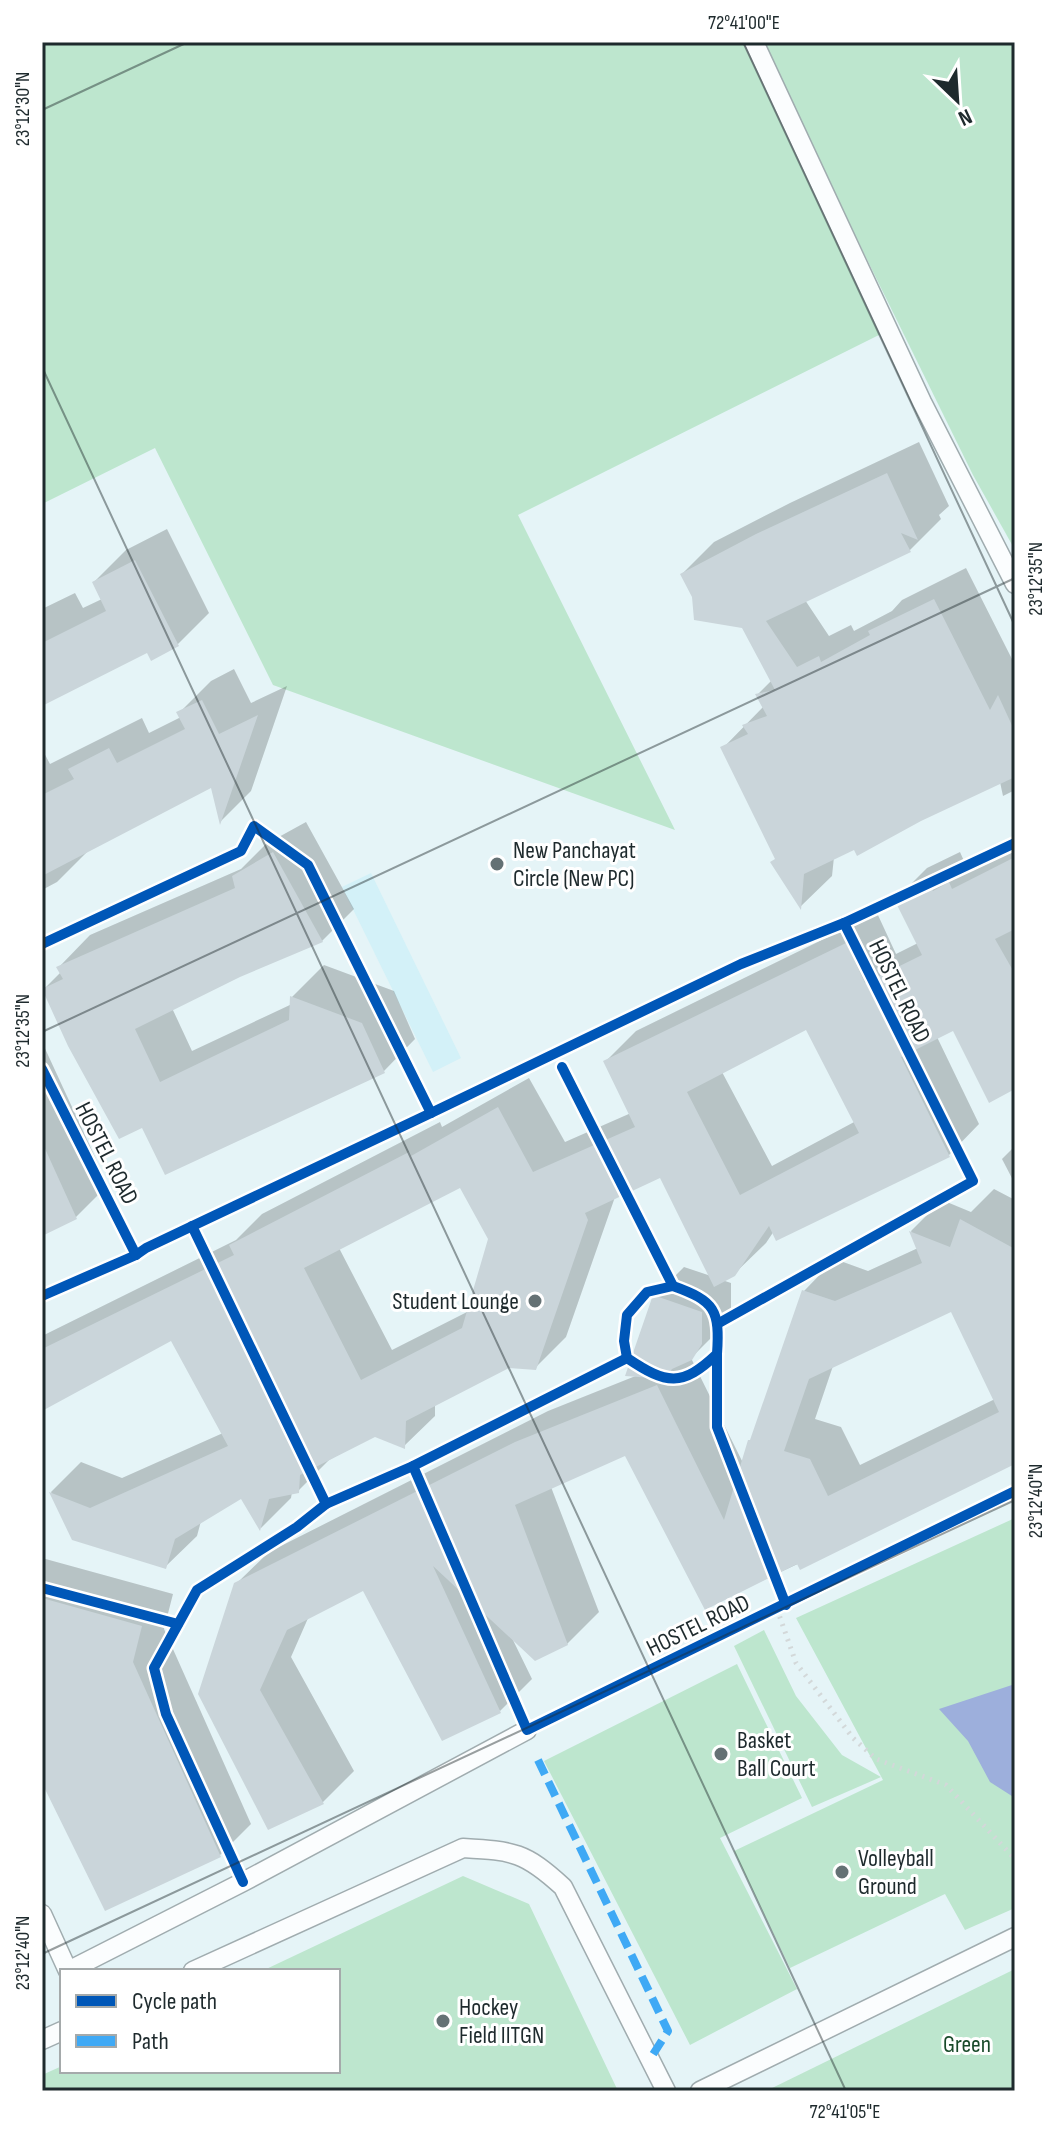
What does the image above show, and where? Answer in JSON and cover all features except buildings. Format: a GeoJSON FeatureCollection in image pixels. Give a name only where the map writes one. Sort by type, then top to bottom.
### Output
{"type":"FeatureCollection","features":[{"type":"Feature","properties":{"kind":"lane"},"geometry":{"type":"LineString","coordinates":[[754,42],[922,402],[1015,584]]}},
{"type":"Feature","properties":{"kind":"lane"},"geometry":{"type":"LineString","coordinates":[[72,1969],[243,1882],[527,1730]]}},
{"type":"Feature","properties":{"kind":"lane"},"geometry":{"type":"LineString","coordinates":[[197,1969],[463,1848],[507,1851],[539,1864],[563,1887],[666,2091]]}},
{"type":"Feature","properties":{"kind":"lane"},"geometry":{"type":"LineString","coordinates":[[42,1914],[67,1969]]}},
{"type":"Feature","properties":{"kind":"lane"},"geometry":{"type":"LineString","coordinates":[[700,2091],[1015,1937]]}},
{"type":"Feature","properties":{"kind":"path"},"geometry":{"type":"LineString","coordinates":[[777,1609],[796,1663],[853,1738],[876,1759],[946,1785],[1015,1859]]}},
{"type":"Feature","properties":{"kind":"shaded area"},"geometry":{"type":"Polygon","coordinates":[[[371,873],[461,1058],[433,1072],[342,887],[371,873]]]}},
{"type":"Feature","properties":{"kind":"green space"},"geometry":{"type":"Polygon","coordinates":[[[42,42],[755,42],[893,328],[518,515],[675,830],[273,685],[155,448],[42,504],[42,42]]]}},
{"type":"Feature","properties":{"kind":"green space"},"geometry":{"type":"Polygon","coordinates":[[[760,42],[1015,42],[1015,550],[973,475],[760,42]]]}},
{"type":"Feature","properties":{"kind":"green space"},"geometry":{"type":"Polygon","coordinates":[[[1015,1518],[1015,1908],[965,1930],[945,1894],[790,1968],[734,1851],[883,1780],[796,1618],[1015,1518]]]}},
{"type":"Feature","properties":{"kind":"green space"},"geometry":{"type":"Polygon","coordinates":[[[764,1630],[796,1696],[842,1755],[881,1777],[812,1807],[734,1646],[764,1630]]]}},
{"type":"Feature","properties":{"kind":"green space"},"geometry":{"type":"Polygon","coordinates":[[[737,1664],[802,1798],[720,1838],[797,1989],[690,2045],[544,1761],[737,1664]]]}},
{"type":"Feature","properties":{"kind":"green space","name":"Hockey Field IITGN"},"geometry":{"type":"Polygon","coordinates":[[[463,1876],[529,1904],[618,2091],[42,2091],[42,2075],[60,2067],[60,2073],[340,2073],[340,1969],[266,1969],[463,1876]]]}},
{"type":"Feature","properties":{"kind":"green space","name":"Green"},"geometry":{"type":"Polygon","coordinates":[[[1015,1969],[1015,2091],[766,2091],[1015,1969]]]}},
{"type":"Feature","properties":{"kind":"water"},"geometry":{"type":"Polygon","coordinates":[[[1015,1684],[1015,1798],[990,1782],[968,1741],[939,1709],[1015,1684]]]}},
{"type":"Feature","properties":{"kind":"marked path"},"geometry":{"type":"LineString","coordinates":[[538,1760],[668,2031],[650,2059]]}},
{"type":"Feature","properties":{"kind":"cycle path"},"geometry":{"type":"LineString","coordinates":[[42,944],[241,851],[254,826],[308,865],[431,1113],[136,1255],[42,1296]]}},
{"type":"Feature","properties":{"kind":"cycle path"},"geometry":{"type":"LineString","coordinates":[[844,923],[1015,843]]}},
{"type":"Feature","properties":{"kind":"cycle path","name":"HOSTEL ROAD"},"geometry":{"type":"LineString","coordinates":[[431,1113],[741,964],[844,923],[973,1181],[719,1323]]}},
{"type":"Feature","properties":{"kind":"cycle path"},"geometry":{"type":"LineString","coordinates":[[562,1067],[673,1286]]}},
{"type":"Feature","properties":{"kind":"cycle path","name":"HOSTEL ROAD"},"geometry":{"type":"LineString","coordinates":[[42,1069],[136,1255]]}},
{"type":"Feature","properties":{"kind":"cycle path"},"geometry":{"type":"LineString","coordinates":[[192,1226],[326,1504]]}},
{"type":"Feature","properties":{"kind":"cycle path"},"geometry":{"type":"LineString","coordinates":[[673,1286],[698,1297],[712,1309],[718,1339],[717,1354],[705,1365],[684,1377],[674,1378],[653,1373],[627,1358],[624,1341],[627,1315],[647,1292],[673,1286]]}},
{"type":"Feature","properties":{"kind":"cycle path"},"geometry":{"type":"LineString","coordinates":[[717,1354],[717,1427],[786,1605]]}},
{"type":"Feature","properties":{"kind":"cycle path"},"geometry":{"type":"LineString","coordinates":[[243,1882],[166,1714],[154,1668],[197,1590],[297,1527],[326,1504],[413,1466],[627,1358]]}},
{"type":"Feature","properties":{"kind":"cycle path","name":"HOSTEL ROAD"},"geometry":{"type":"LineString","coordinates":[[413,1466],[527,1730],[1015,1491]]}},
{"type":"Feature","properties":{"kind":"cycle path"},"geometry":{"type":"LineString","coordinates":[[42,1588],[178,1624]]}},
{"type":"Feature","properties":{"kind":"place","name":"New Panchayat Circle (New PC)"},"geometry":{"type":"Point","coordinates":[497,864]}},
{"type":"Feature","properties":{"kind":"place","name":"Student Lounge"},"geometry":{"type":"Point","coordinates":[535,1301]}},
{"type":"Feature","properties":{"kind":"place","name":"Basket Ball Court"},"geometry":{"type":"Point","coordinates":[721,1754]}},
{"type":"Feature","properties":{"kind":"place","name":"Volleyball Ground"},"geometry":{"type":"Point","coordinates":[842,1872]}},
{"type":"Feature","properties":{"kind":"place","name":"Hockey Field IITGN"},"geometry":{"type":"Point","coordinates":[443,2021]}}]}
